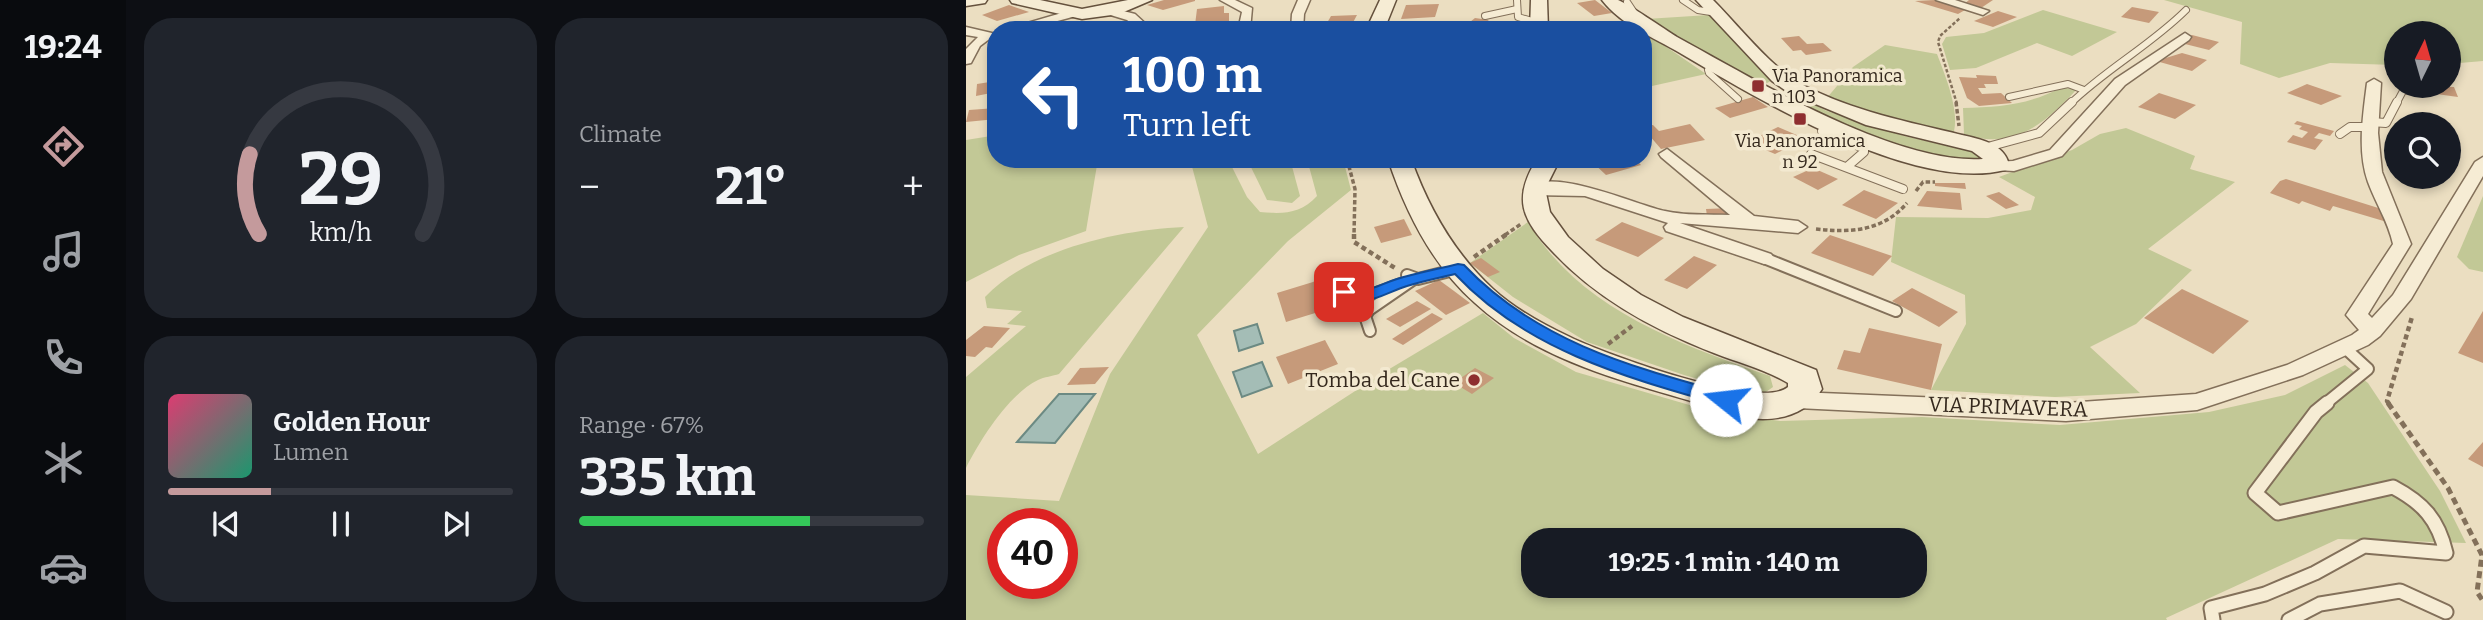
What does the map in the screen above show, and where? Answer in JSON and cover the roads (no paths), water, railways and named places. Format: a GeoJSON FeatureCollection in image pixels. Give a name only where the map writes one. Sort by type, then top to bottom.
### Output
{"type":"FeatureCollection","features":[{"type":"Feature","properties":{"kind":"street"},"geometry":{"type":"LineString","coordinates":[[966,1],[979,0]]}},
{"type":"Feature","properties":{"kind":"street"},"geometry":{"type":"LineString","coordinates":[[1018,0],[1072,14]]}},
{"type":"Feature","properties":{"kind":"street"},"geometry":{"type":"LineString","coordinates":[[1044,21],[1072,14],[1108,11],[1144,0]]}},
{"type":"Feature","properties":{"kind":"street"},"geometry":{"type":"LineString","coordinates":[[1226,0],[1248,9],[1246,21]]}},
{"type":"Feature","properties":{"kind":"street"},"geometry":{"type":"LineString","coordinates":[[1298,21],[1304,0]]}},
{"type":"Feature","properties":{"kind":"street"},"geometry":{"type":"LineString","coordinates":[[1379,21],[1388,0]]}},
{"type":"Feature","properties":{"kind":"street"},"geometry":{"type":"LineString","coordinates":[[1539,0],[1539,21]]}},
{"type":"Feature","properties":{"kind":"street"},"geometry":{"type":"LineString","coordinates":[[1942,0],[1979,11]]}},
{"type":"Feature","properties":{"kind":"street"},"geometry":{"type":"LineString","coordinates":[[1623,6],[1646,21]]}},
{"type":"Feature","properties":{"kind":"street"},"geometry":{"type":"LineString","coordinates":[[1711,7],[1780,78],[1796,89],[1874,120],[1983,152],[2014,166],[2056,153],[2120,82],[2185,37]]}},
{"type":"Feature","properties":{"kind":"street"},"geometry":{"type":"LineString","coordinates":[[1108,11],[1136,21]]}},
{"type":"Feature","properties":{"kind":"street"},"geometry":{"type":"LineString","coordinates":[[1652,25],[1716,66],[1826,124],[1937,162],[1984,169],[1983,152]]}},
{"type":"Feature","properties":{"kind":"street"},"geometry":{"type":"LineString","coordinates":[[966,31],[987,33]]}},
{"type":"Feature","properties":{"kind":"street"},"geometry":{"type":"LineString","coordinates":[[966,42],[987,36]]}},
{"type":"Feature","properties":{"kind":"street"},"geometry":{"type":"LineString","coordinates":[[966,60],[975,44],[987,37]]}},
{"type":"Feature","properties":{"kind":"street"},"geometry":{"type":"LineString","coordinates":[[2372,331],[2357,315],[2402,244],[2397,219],[2376,181],[2370,124],[2374,83]]}},
{"type":"Feature","properties":{"kind":"street"},"geometry":{"type":"LineString","coordinates":[[1667,154],[1749,221]]}},
{"type":"Feature","properties":{"kind":"street","name":"VIA PRIMAVERA"},"geometry":{"type":"LineString","coordinates":[[1797,400],[2066,412],[2197,402],[2295,370],[2372,331],[2401,299],[2483,162]]}},
{"type":"Feature","properties":{"kind":"street"},"geometry":{"type":"LineString","coordinates":[[1403,168],[1431,236],[1486,298],[1514,317],[1619,369],[1748,406],[1773,407],[1797,400],[1805,389],[1804,378],[1782,364],[1717,343],[1649,312],[1605,285],[1574,260],[1530,205],[1538,175],[1543,168]]}},
{"type":"Feature","properties":{"kind":"street"},"geometry":{"type":"LineString","coordinates":[[1576,189],[1623,211],[1764,258]]}},
{"type":"Feature","properties":{"kind":"street"},"geometry":{"type":"LineString","coordinates":[[1530,205],[1576,189],[1664,218],[1749,221],[1798,227]]}},
{"type":"Feature","properties":{"kind":"lane"},"geometry":{"type":"LineString","coordinates":[[1517,0],[1518,17],[1527,21]]}},
{"type":"Feature","properties":{"kind":"lane"},"geometry":{"type":"LineString","coordinates":[[1683,0],[1698,10],[1711,7]]}},
{"type":"Feature","properties":{"kind":"lane"},"geometry":{"type":"LineString","coordinates":[[1485,16],[1517,9]]}},
{"type":"Feature","properties":{"kind":"lane"},"geometry":{"type":"LineString","coordinates":[[1983,152],[2039,133],[2084,90],[2126,56],[2164,32],[2186,10]]}},
{"type":"Feature","properties":{"kind":"lane"},"geometry":{"type":"LineString","coordinates":[[1716,66],[1709,70],[1709,74],[1738,99]]}},
{"type":"Feature","properties":{"kind":"lane"},"geometry":{"type":"LineString","coordinates":[[2009,97],[2068,84],[2084,90]]}},
{"type":"Feature","properties":{"kind":"lane"},"geometry":{"type":"LineString","coordinates":[[2340,134],[2350,127],[2386,123],[2399,98]]}},
{"type":"Feature","properties":{"kind":"lane"},"geometry":{"type":"LineString","coordinates":[[1826,124],[1822,131],[1864,148],[1864,152],[1848,166]]}},
{"type":"Feature","properties":{"kind":"lane"},"geometry":{"type":"LineString","coordinates":[[1811,154],[1903,189]]}},
{"type":"Feature","properties":{"kind":"lane"},"geometry":{"type":"LineString","coordinates":[[1764,258],[1896,311]]}},
{"type":"Feature","properties":{"kind":"lane"},"geometry":{"type":"LineString","coordinates":[[1344,292],[1353,296],[1378,294],[1409,276],[1458,269]]}},
{"type":"Feature","properties":{"kind":"lane"},"geometry":{"type":"LineString","coordinates":[[1370,331],[1365,316],[1369,309],[1406,288],[1409,276]]}},
{"type":"Feature","properties":{"kind":"lane"},"geometry":{"type":"LineString","coordinates":[[2213,620],[2211,608],[2265,594],[2315,573],[2364,546],[2446,553],[2441,530],[2425,505],[2393,487],[2278,513],[2255,493],[2316,412],[2368,369],[2344,347]]}},
{"type":"Feature","properties":{"kind":"lane"},"geometry":{"type":"LineString","coordinates":[[2289,620],[2320,604],[2400,591],[2446,612]]}},
{"type":"Feature","properties":{"kind":"water"},"geometry":{"type":"Polygon","coordinates":[[[1257,324],[1263,343],[1239,351],[1234,331],[1257,324]]]}},
{"type":"Feature","properties":{"kind":"water"},"geometry":{"type":"Polygon","coordinates":[[[1262,362],[1272,386],[1242,397],[1233,372],[1262,362]]]}},
{"type":"Feature","properties":{"kind":"water"},"geometry":{"type":"Polygon","coordinates":[[[1059,394],[1095,394],[1055,443],[1017,442],[1059,394]]]}},
{"type":"Feature","properties":{"kind":"place","name":"Via Panoramica n 103"},"geometry":{"type":"Point","coordinates":[1758,86]}},
{"type":"Feature","properties":{"kind":"place","name":"Via Panoramica n 92"},"geometry":{"type":"Point","coordinates":[1800,119]}},
{"type":"Feature","properties":{"kind":"place","name":"Tomba del Cane"},"geometry":{"type":"Point","coordinates":[1474,380]}}]}
